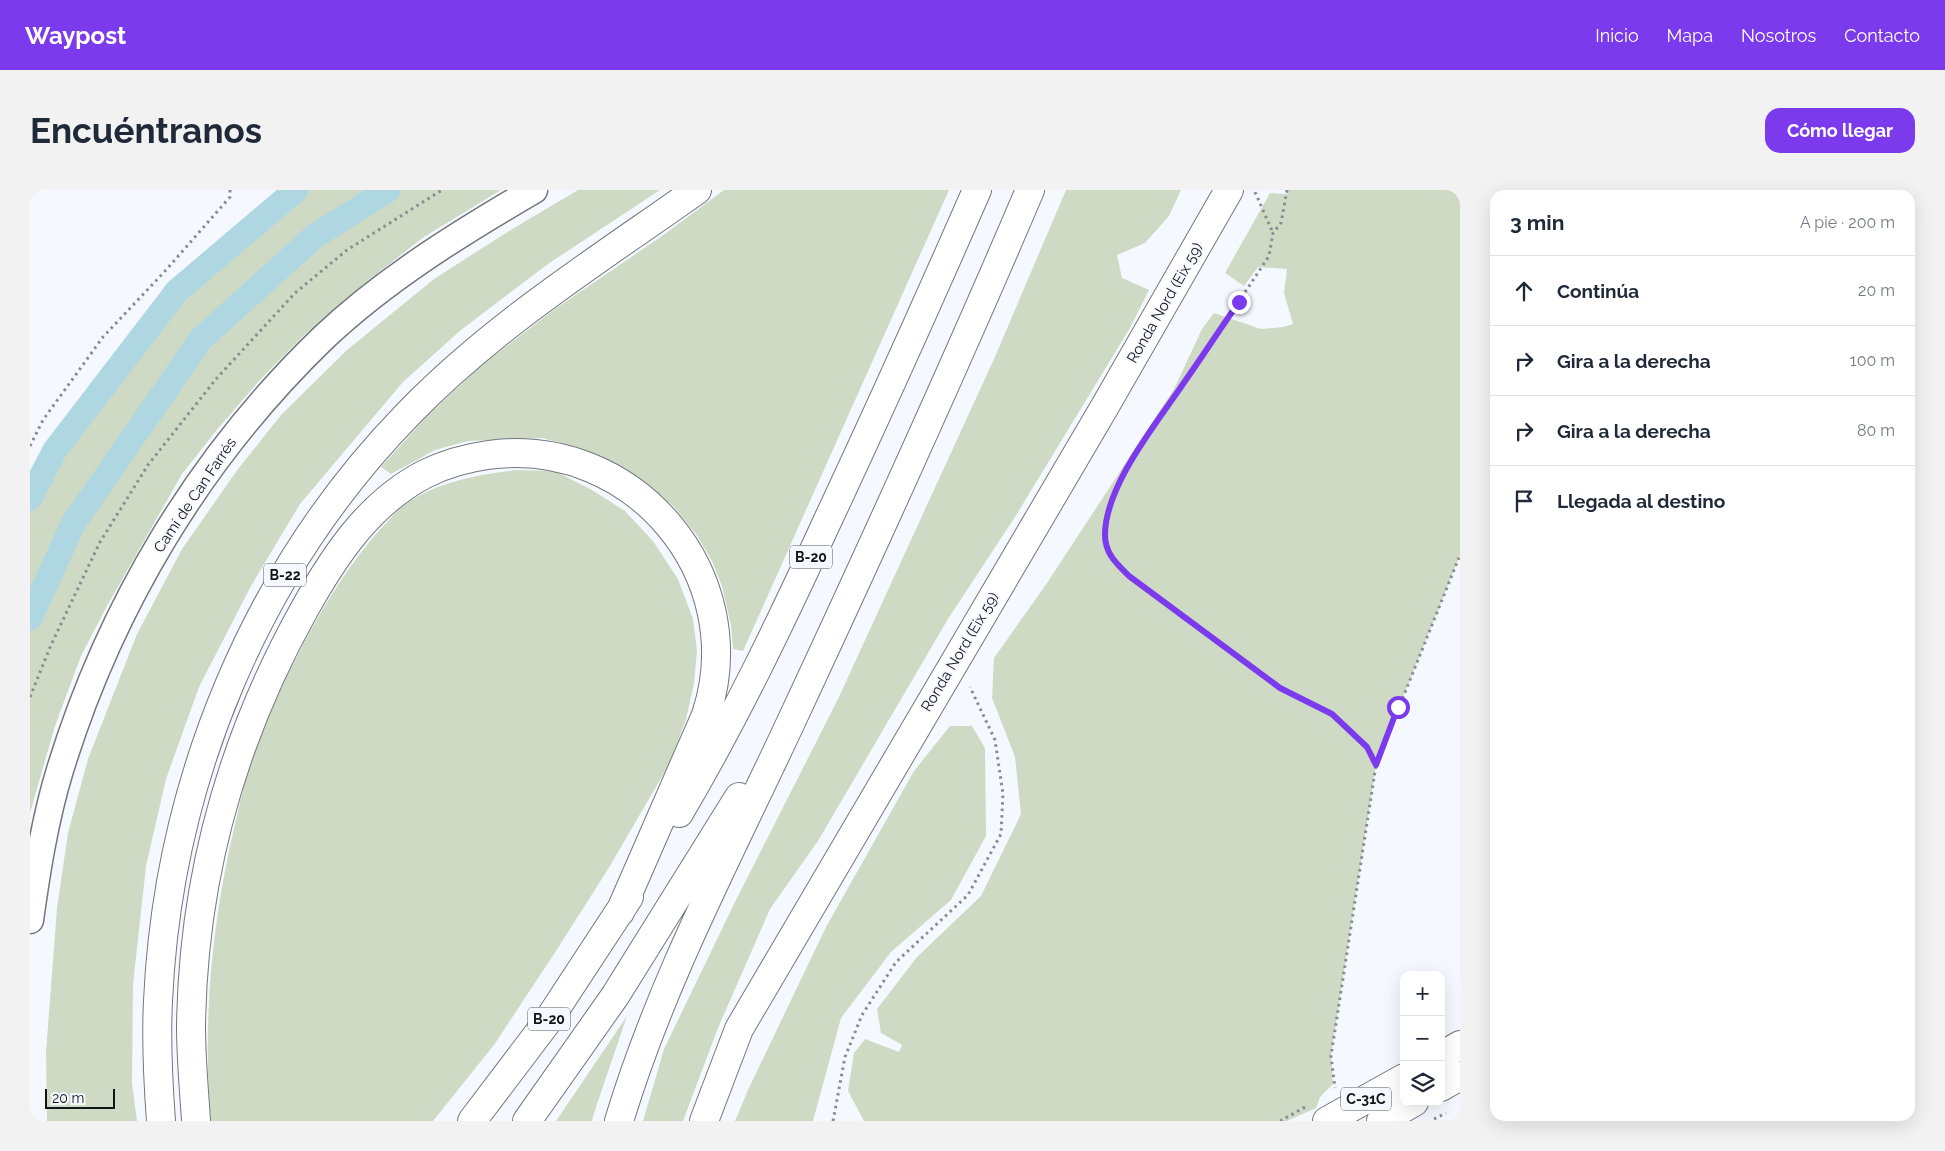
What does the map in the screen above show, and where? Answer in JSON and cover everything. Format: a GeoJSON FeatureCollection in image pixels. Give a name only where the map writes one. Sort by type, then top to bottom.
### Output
{"type":"FeatureCollection","features":[{"type":"Feature","properties":{"kind":"main road","name":"B-22"},"geometry":{"type":"LineString","coordinates":[[161,1121],[157,1064],[158,1002],[162,944],[169,888],[181,832],[196,772],[216,716],[240,659],[296,555],[332,503],[369,456],[451,372],[544,297],[697,190]]}},
{"type":"Feature","properties":{"kind":"main road","name":"B-20"},"geometry":{"type":"LineString","coordinates":[[472,1121],[547,1022],[620,912],[691,794],[732,719],[773,637],[895,376],[977,190]]}},
{"type":"Feature","properties":{"kind":"main road","name":"B-20"},"geometry":{"type":"LineString","coordinates":[[527,1121],[615,996],[742,792],[841,615],[1030,190]]}},
{"type":"Feature","properties":{"kind":"main road","name":"Ronda Nord (Eix 59)"},"geometry":{"type":"LineString","coordinates":[[704,1121],[739,1029],[1104,408],[1229,190]]}},
{"type":"Feature","properties":{"kind":"main road","name":"B-22"},"geometry":{"type":"LineString","coordinates":[[196,1121],[191,1026],[197,937],[212,844],[237,755],[274,665],[313,593],[348,541],[363,522],[395,492],[426,473],[447,464],[470,458],[512,452],[561,458],[592,468],[625,485],[658,513],[686,548],[702,580],[710,601],[716,643],[714,685],[711,699],[620,912]]}},
{"type":"Feature","properties":{"kind":"main road"},"geometry":{"type":"LineString","coordinates":[[619,1121],[635,1069],[680,956],[841,615]]}},
{"type":"Feature","properties":{"kind":"main road"},"geometry":{"type":"LineString","coordinates":[[1445,1054],[1460,1046]]}},
{"type":"Feature","properties":{"kind":"main road","name":"C-31C"},"geometry":{"type":"LineString","coordinates":[[1336,1116],[1400,1080]]}},
{"type":"Feature","properties":{"kind":"main road","name":"C-31C"},"geometry":{"type":"LineString","coordinates":[[1381,1121],[1407,1106]]}},
{"type":"Feature","properties":{"kind":"street","name":"Camí de Can Farrés"},"geometry":{"type":"LineString","coordinates":[[30,920],[44,840],[60,773],[95,672],[115,625],[137,583],[167,532],[200,483],[228,443],[264,400],[323,339],[353,312],[417,263],[534,190]]}},
{"type":"Feature","properties":{"kind":"street"},"geometry":{"type":"LineString","coordinates":[[1392,1121],[1414,1106]]}},
{"type":"Feature","properties":{"kind":"path"},"geometry":{"type":"LineString","coordinates":[[30,446],[43,420],[103,337],[166,270],[230,197],[230,190]]}},
{"type":"Feature","properties":{"kind":"path"},"geometry":{"type":"LineString","coordinates":[[30,697],[51,645],[100,542],[148,465],[216,379],[295,293],[347,250],[442,190]]}},
{"type":"Feature","properties":{"kind":"path"},"geometry":{"type":"LineString","coordinates":[[1254,190],[1273,233]]}},
{"type":"Feature","properties":{"kind":"path"},"geometry":{"type":"LineString","coordinates":[[1287,190],[1281,224],[1273,233],[1269,256],[1146,439],[1116,489],[1107,514],[1105,537],[1109,556],[1129,576],[1280,688],[1332,714],[1367,747],[1376,765]]}},
{"type":"Feature","properties":{"kind":"path"},"geometry":{"type":"LineString","coordinates":[[1336,1116],[1331,1056],[1376,765],[1460,555]]}},
{"type":"Feature","properties":{"kind":"path"},"geometry":{"type":"LineString","coordinates":[[833,1121],[845,1057],[862,1015],[896,962],[968,895],[1000,834],[1003,794],[995,740],[957,657]]}},
{"type":"Feature","properties":{"kind":"green space"},"geometry":{"type":"Polygon","coordinates":[[[309,190],[501,190],[424,237],[375,275],[305,334],[259,381],[182,474],[107,606],[81,656],[55,726],[30,813],[30,510],[44,484],[178,302],[309,190]]]}},
{"type":"Feature","properties":{"kind":"green space"},"geometry":{"type":"Polygon","coordinates":[[[578,190],[660,190],[548,264],[461,330],[403,382],[300,504],[251,586],[199,687],[166,779],[146,866],[133,985],[132,1083],[137,1121],[47,1121],[46,1052],[57,908],[68,833],[88,759],[137,634],[182,549],[238,469],[281,415],[347,350],[434,279],[578,190]]]}},
{"type":"Feature","properties":{"kind":"green space"},"geometry":{"type":"Polygon","coordinates":[[[724,190],[949,190],[743,651],[733,649],[731,625],[722,586],[712,561],[696,534],[674,507],[646,483],[616,465],[577,448],[542,438],[468,441],[435,450],[391,474],[381,467],[428,415],[483,364],[555,309],[662,236],[724,190]]]}},
{"type":"Feature","properties":{"kind":"green space"},"geometry":{"type":"Polygon","coordinates":[[[1066,190],[1181,190],[1169,216],[1145,243],[1117,255],[1122,278],[1149,290],[1130,328],[1015,517],[948,619],[818,841],[770,909],[718,1028],[683,1121],[643,1121],[664,1049],[735,902],[838,699],[994,359],[1066,190]]]}},
{"type":"Feature","properties":{"kind":"green space"},"geometry":{"type":"Polygon","coordinates":[[[1287,190],[1460,190],[1460,555],[1376,765],[1331,1055],[1333,1084],[1320,1097],[1316,1108],[1287,1121],[864,1121],[848,1091],[854,1053],[865,1039],[899,1052],[902,1045],[881,1033],[877,1009],[917,957],[981,896],[1021,814],[1015,757],[992,698],[994,658],[1047,583],[1174,389],[1202,329],[1214,313],[1261,329],[1293,324],[1284,293],[1287,269],[1258,267],[1244,286],[1225,273],[1270,193],[1286,194],[1287,190]]]}},
{"type":"Feature","properties":{"kind":"green space"},"geometry":{"type":"Polygon","coordinates":[[[516,470],[555,471],[592,490],[625,511],[653,541],[678,579],[693,619],[697,651],[694,684],[686,719],[671,761],[610,866],[494,1045],[433,1121],[211,1121],[208,1046],[209,1009],[211,972],[220,897],[247,774],[262,732],[291,667],[338,584],[370,541],[400,508],[417,497],[443,485],[486,474],[516,470]]]}},
{"type":"Feature","properties":{"kind":"green space"},"geometry":{"type":"Polygon","coordinates":[[[950,726],[972,726],[985,748],[986,836],[951,900],[891,952],[841,1018],[813,1121],[735,1121],[826,927],[914,771],[950,726]]]}},
{"type":"Feature","properties":{"kind":"green space"},"geometry":{"type":"Polygon","coordinates":[[[627,1016],[592,1121],[556,1121],[627,1016]]]}},
{"type":"Feature","properties":{"kind":"waterway"},"geometry":{"type":"LineString","coordinates":[[30,498],[55,450],[177,291],[296,190]]}},
{"type":"Feature","properties":{"kind":"waterway"},"geometry":{"type":"LineString","coordinates":[[30,618],[73,524],[201,339],[315,236],[388,190]]}},
{"type":"Feature","properties":{"kind":"route"},"geometry":{"type":"LineString","coordinates":[[1239,302],[1146,439],[1116,489],[1107,514],[1105,537],[1109,556],[1129,576],[1280,688],[1332,714],[1367,747],[1376,765],[1398,707]]}}]}
